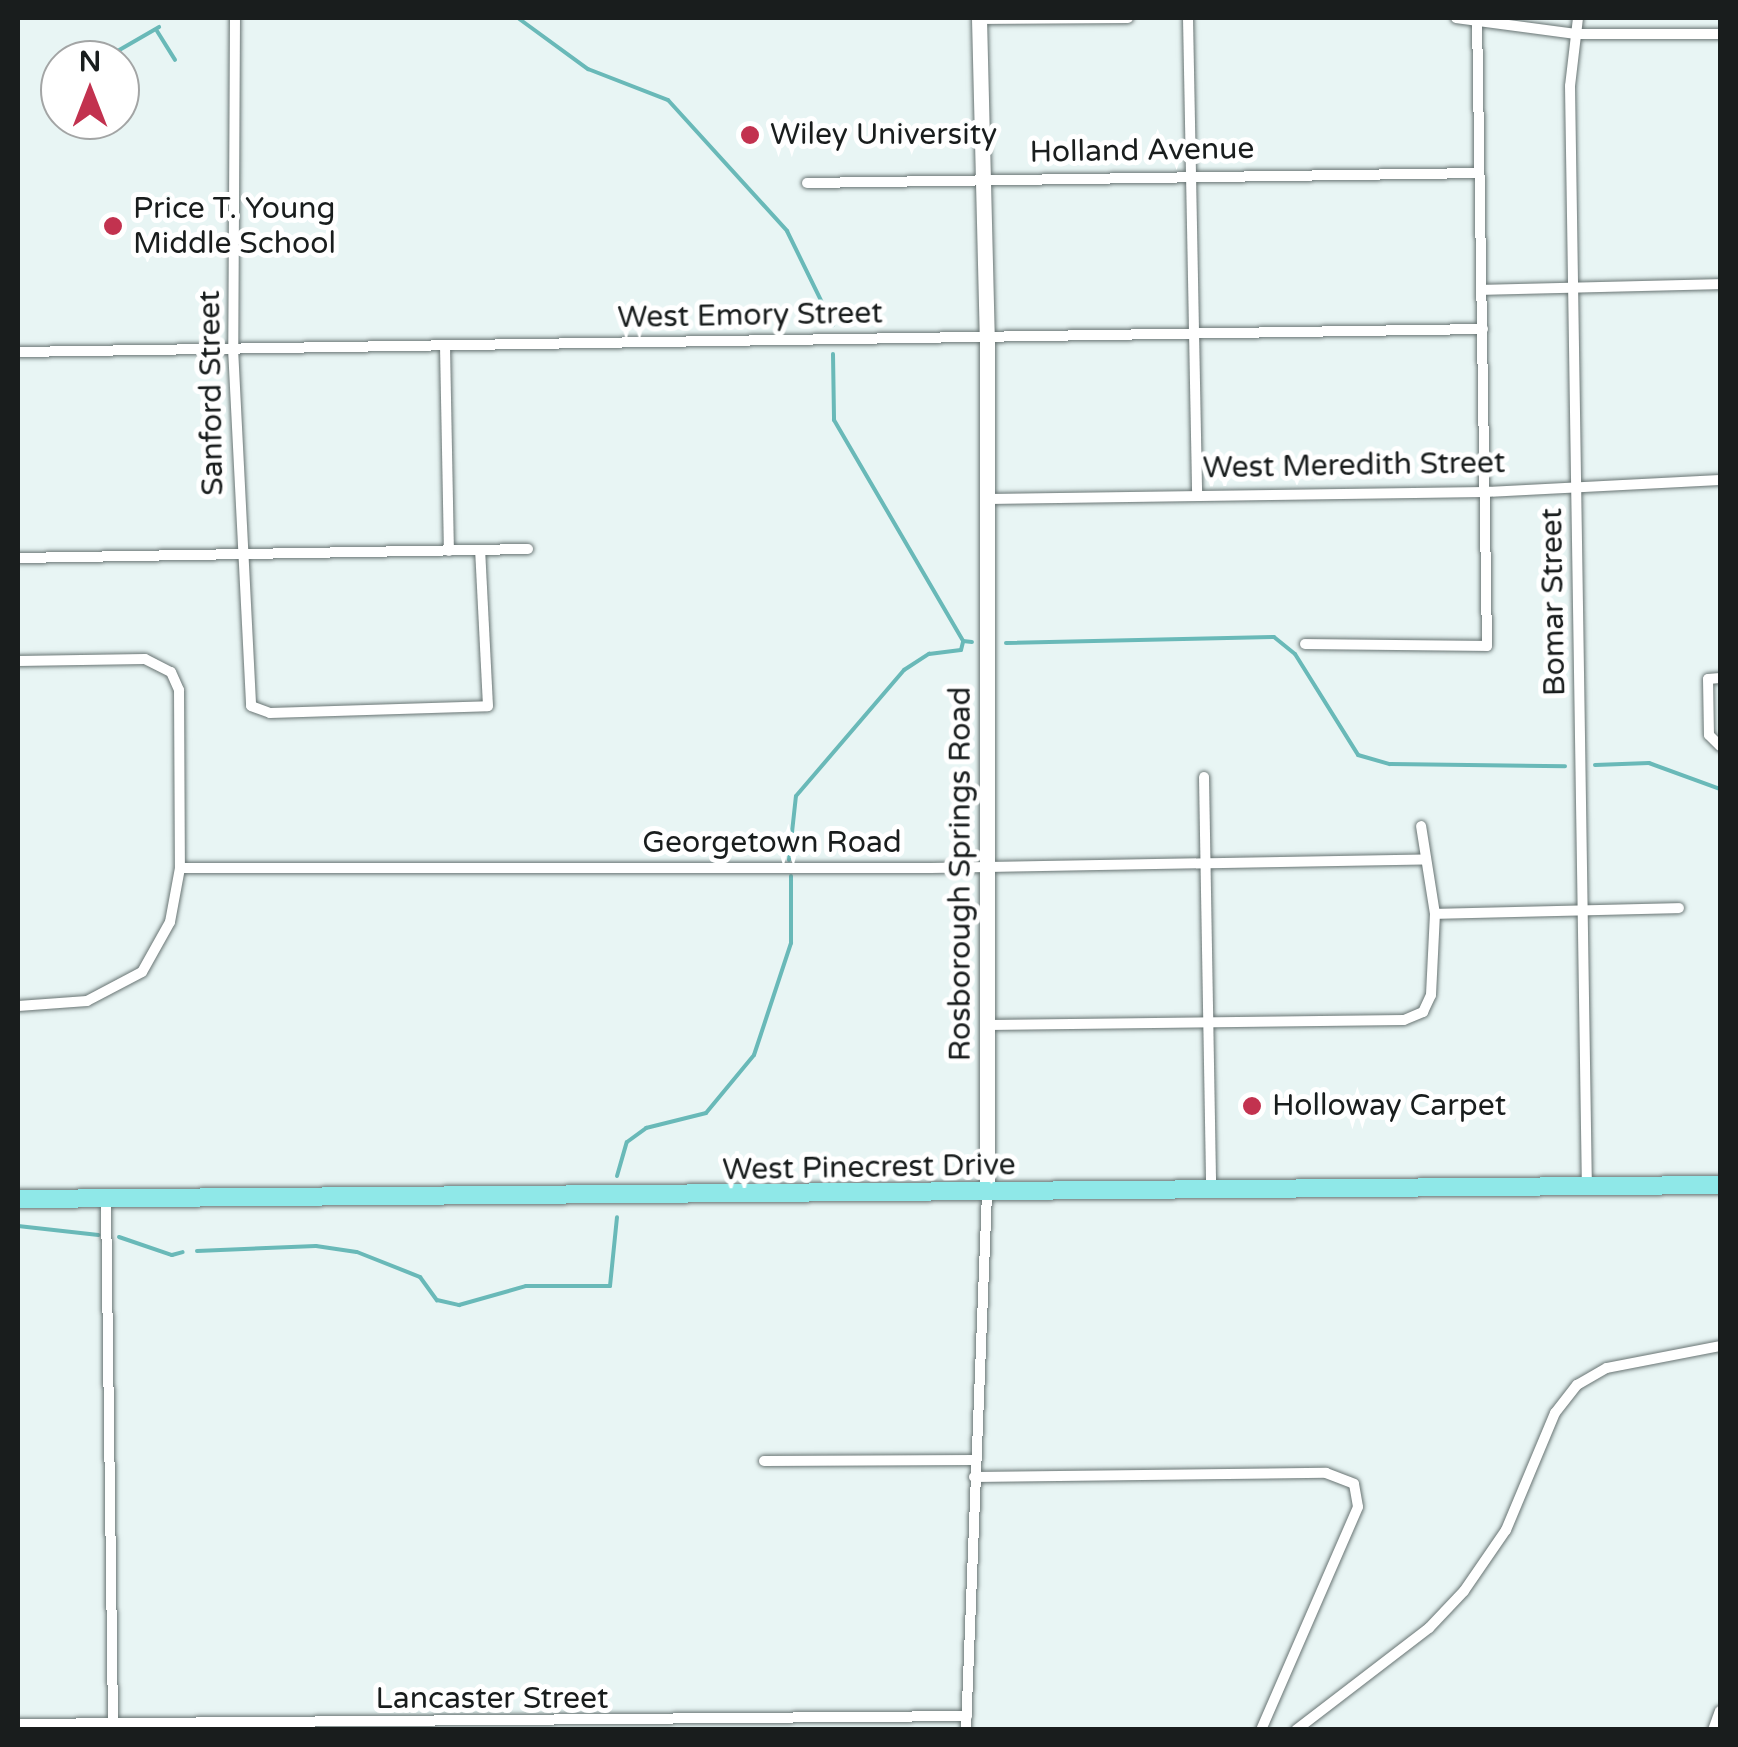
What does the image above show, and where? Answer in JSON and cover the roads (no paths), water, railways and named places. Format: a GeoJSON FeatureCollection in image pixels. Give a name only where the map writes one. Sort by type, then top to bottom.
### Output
{"type":"FeatureCollection","features":[{"type":"Feature","properties":{"kind":"main road","name":"West Pinecrest Drive"},"geometry":{"type":"LineString","coordinates":[[18,1200],[1720,1185]]}},
{"type":"Feature","properties":{"kind":"street","name":"Sanford Street"},"geometry":{"type":"LineString","coordinates":[[235,18],[234,348],[241,556],[252,706],[270,713],[488,706],[480,550]]}},
{"type":"Feature","properties":{"kind":"street"},"geometry":{"type":"LineString","coordinates":[[979,18],[1128,18]]}},
{"type":"Feature","properties":{"kind":"street","name":"Rosborough Springs Road"},"geometry":{"type":"LineString","coordinates":[[966,1730],[987,1194],[986,179],[979,18]]}},
{"type":"Feature","properties":{"kind":"street"},"geometry":{"type":"LineString","coordinates":[[1188,18],[1197,492]]}},
{"type":"Feature","properties":{"kind":"street"},"geometry":{"type":"LineString","coordinates":[[1456,18],[1576,34],[1720,34]]}},
{"type":"Feature","properties":{"kind":"street","name":"Bomar Street"},"geometry":{"type":"LineString","coordinates":[[1578,18],[1574,290],[1587,1187]]}},
{"type":"Feature","properties":{"kind":"street"},"geometry":{"type":"LineString","coordinates":[[1305,644],[1487,646],[1477,21]]}},
{"type":"Feature","properties":{"kind":"street","name":"Holland Avenue"},"geometry":{"type":"LineString","coordinates":[[807,182],[1478,173]]}},
{"type":"Feature","properties":{"kind":"street"},"geometry":{"type":"LineString","coordinates":[[1482,290],[1720,284]]}},
{"type":"Feature","properties":{"kind":"street","name":"West Emory Street"},"geometry":{"type":"LineString","coordinates":[[18,352],[1192,336],[1483,328]]}},
{"type":"Feature","properties":{"kind":"street"},"geometry":{"type":"LineString","coordinates":[[445,346],[449,551]]}},
{"type":"Feature","properties":{"kind":"street","name":"West Meredith Street"},"geometry":{"type":"LineString","coordinates":[[988,499],[1197,492],[1486,492],[1720,480]]}},
{"type":"Feature","properties":{"kind":"street"},"geometry":{"type":"LineString","coordinates":[[18,558],[528,549]]}},
{"type":"Feature","properties":{"kind":"street"},"geometry":{"type":"LineString","coordinates":[[18,661],[145,659],[171,672],[179,690],[180,868],[170,922],[142,972],[87,1001],[18,1006]]}},
{"type":"Feature","properties":{"kind":"street"},"geometry":{"type":"LineString","coordinates":[[1720,678],[1708,678],[1708,735],[1720,746]]}},
{"type":"Feature","properties":{"kind":"street"},"geometry":{"type":"LineString","coordinates":[[1204,777],[1212,1023],[1211,1192]]}},
{"type":"Feature","properties":{"kind":"street"},"geometry":{"type":"LineString","coordinates":[[988,1025],[1404,1020],[1423,1012],[1432,995],[1434,914],[1421,826]]}},
{"type":"Feature","properties":{"kind":"street","name":"Georgetown Road"},"geometry":{"type":"LineString","coordinates":[[180,868],[988,868],[1424,859]]}},
{"type":"Feature","properties":{"kind":"street"},"geometry":{"type":"LineString","coordinates":[[1434,914],[1678,908]]}},
{"type":"Feature","properties":{"kind":"street"},"geometry":{"type":"LineString","coordinates":[[106,1200],[113,1722]]}},
{"type":"Feature","properties":{"kind":"street"},"geometry":{"type":"LineString","coordinates":[[1296,1730],[1429,1628],[1464,1591],[1506,1530],[1556,1413],[1577,1384],[1607,1368],[1720,1346]]}},
{"type":"Feature","properties":{"kind":"street"},"geometry":{"type":"LineString","coordinates":[[764,1461],[974,1460]]}},
{"type":"Feature","properties":{"kind":"street"},"geometry":{"type":"LineString","coordinates":[[974,1477],[1326,1473],[1354,1484],[1358,1506],[1261,1730]]}},
{"type":"Feature","properties":{"kind":"street"},"geometry":{"type":"LineString","coordinates":[[1712,1730],[1720,1710]]}},
{"type":"Feature","properties":{"kind":"street","name":"Lancaster Street"},"geometry":{"type":"LineString","coordinates":[[18,1724],[593,1727],[966,1716]]}},
{"type":"Feature","properties":{"kind":"waterway"},"geometry":{"type":"LineString","coordinates":[[518,18],[588,69],[668,100],[787,231],[833,325]]}},
{"type":"Feature","properties":{"kind":"waterway"},"geometry":{"type":"LineString","coordinates":[[137,40],[159,27]]}},
{"type":"Feature","properties":{"kind":"waterway"},"geometry":{"type":"LineString","coordinates":[[157,31],[175,60]]}},
{"type":"Feature","properties":{"kind":"waterway"},"geometry":{"type":"LineString","coordinates":[[833,354],[834,420],[963,641],[972,642]]}},
{"type":"Feature","properties":{"kind":"waterway"},"geometry":{"type":"LineString","coordinates":[[1006,643],[1274,637],[1295,654],[1358,755],[1390,764],[1565,766]]}},
{"type":"Feature","properties":{"kind":"waterway"},"geometry":{"type":"LineString","coordinates":[[789,860],[796,796],[904,670],[929,654],[961,650],[963,642]]}},
{"type":"Feature","properties":{"kind":"waterway"},"geometry":{"type":"LineString","coordinates":[[1595,765],[1649,763],[1720,789]]}},
{"type":"Feature","properties":{"kind":"waterway"},"geometry":{"type":"LineString","coordinates":[[617,1176],[627,1142],[646,1128],[706,1113],[754,1055],[791,943],[791,876]]}},
{"type":"Feature","properties":{"kind":"waterway"},"geometry":{"type":"LineString","coordinates":[[197,1251],[316,1246],[357,1252],[420,1277],[437,1300],[459,1305],[526,1286],[610,1286],[617,1217]]}},
{"type":"Feature","properties":{"kind":"waterway"},"geometry":{"type":"LineString","coordinates":[[18,1226],[98,1235]]}},
{"type":"Feature","properties":{"kind":"waterway"},"geometry":{"type":"LineString","coordinates":[[119,1237],[172,1255],[183,1252]]}},
{"type":"Feature","properties":{"kind":"place","name":"Wiley University"},"geometry":{"type":"Point","coordinates":[750,135]}},
{"type":"Feature","properties":{"kind":"place","name":"Price T. Young Middle School"},"geometry":{"type":"Point","coordinates":[113,226]}},
{"type":"Feature","properties":{"kind":"place","name":"Holloway Carpet"},"geometry":{"type":"Point","coordinates":[1252,1106]}}]}
